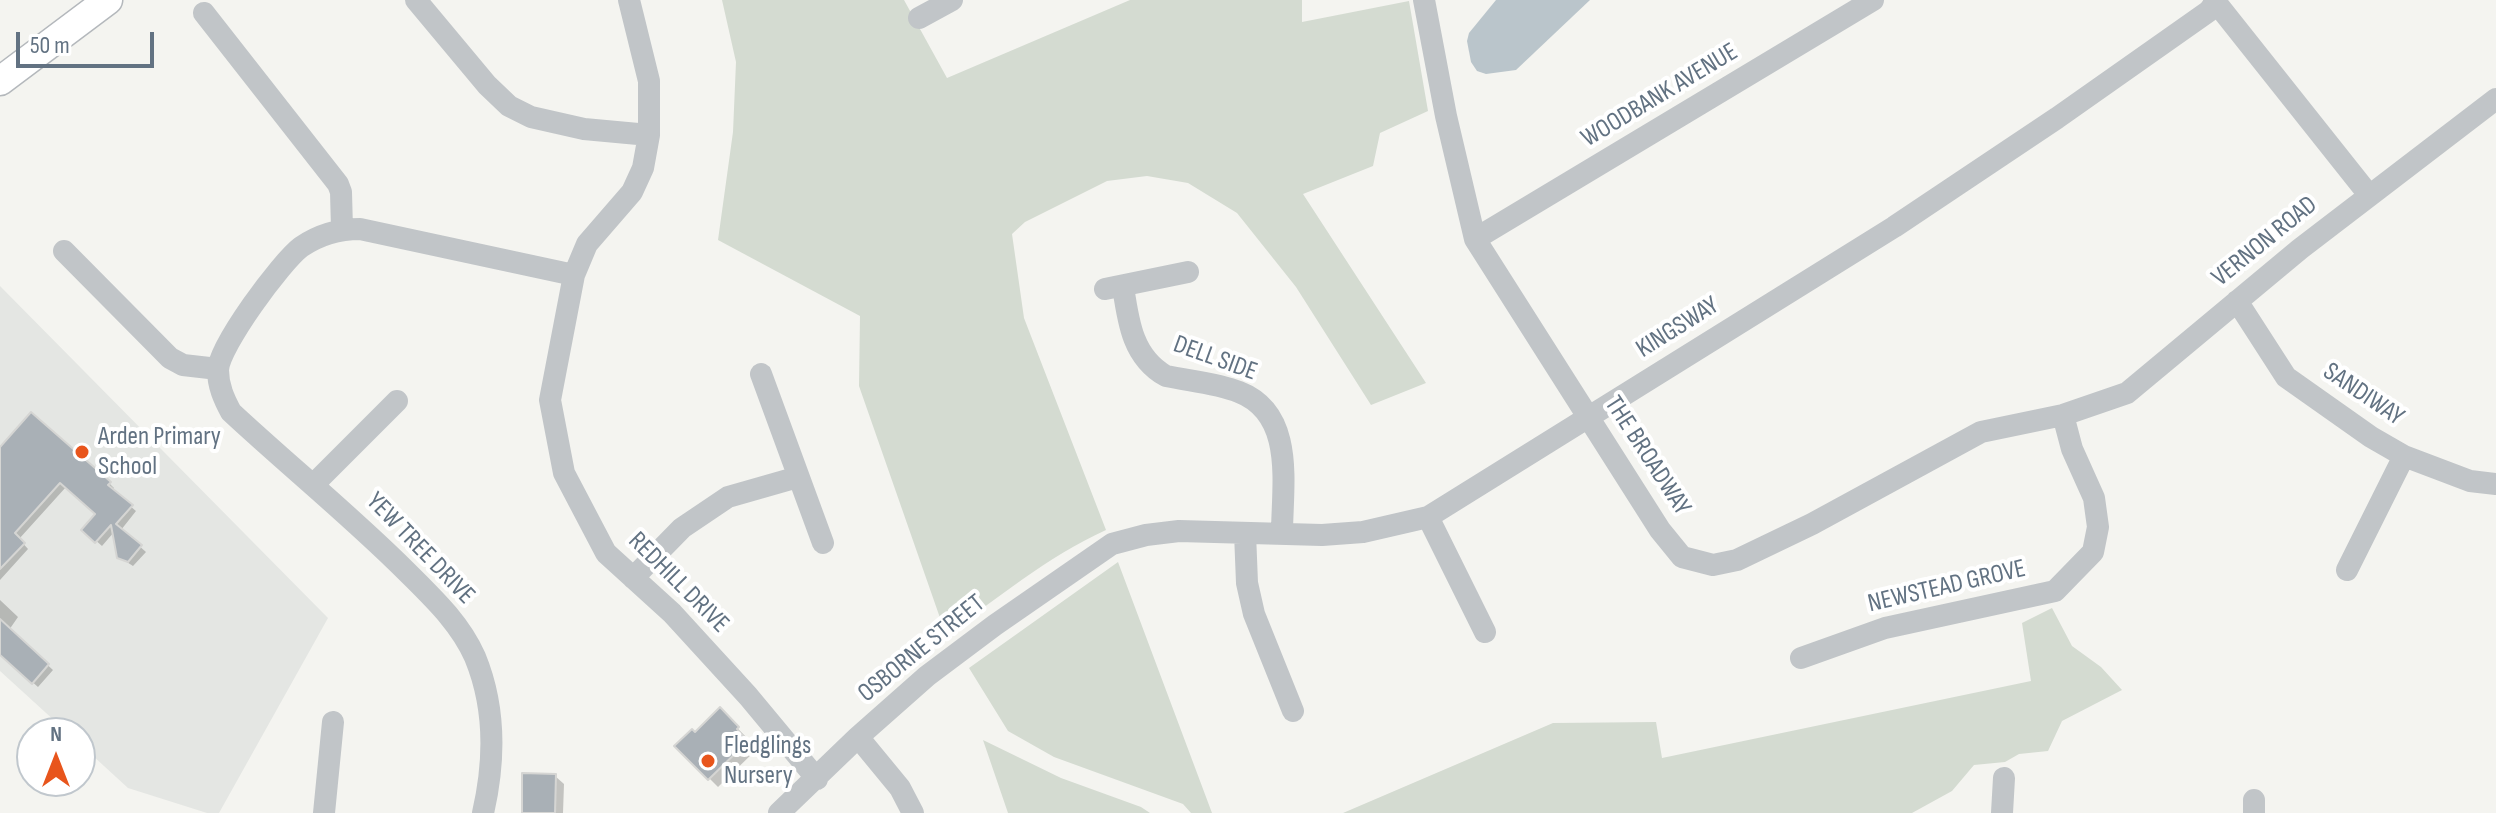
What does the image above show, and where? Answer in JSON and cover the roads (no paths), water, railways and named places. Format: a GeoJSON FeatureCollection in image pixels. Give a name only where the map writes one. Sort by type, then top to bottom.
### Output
{"type":"FeatureCollection","features":[{"type":"Feature","properties":{"kind":"main road"},"geometry":{"type":"LineString","coordinates":[[0,81],[108,0]]}},
{"type":"Feature","properties":{"kind":"street"},"geometry":{"type":"LineString","coordinates":[[416,0],[487,85],[509,106],[531,117],[571,126],[649,135]]}},
{"type":"Feature","properties":{"kind":"street","name":"REDHILL DRIVE"},"geometry":{"type":"LineString","coordinates":[[629,0],[649,81],[649,135],[643,168],[632,192],[587,244],[574,275],[550,400],[564,473],[606,553],[672,613],[817,779]]}},
{"type":"Feature","properties":{"kind":"street"},"geometry":{"type":"LineString","coordinates":[[919,18],[952,0]]}},
{"type":"Feature","properties":{"kind":"street","name":"THE BROADWAY"},"geometry":{"type":"LineString","coordinates":[[1424,0],[1446,116],[1475,239],[1587,418],[1660,530],[1682,557],[1713,565],[1737,560],[1812,524],[1981,432],[2063,415]]}},
{"type":"Feature","properties":{"kind":"street","name":"WOODBANK AVENUE"},"geometry":{"type":"LineString","coordinates":[[1475,239],[1873,0]]}},
{"type":"Feature","properties":{"kind":"street"},"geometry":{"type":"LineString","coordinates":[[2216,1],[2369,195]]}},
{"type":"Feature","properties":{"kind":"street","name":"KINGSWAY"},"geometry":{"type":"LineString","coordinates":[[1112,544],[1179,531],[1282,534],[1363,532],[1428,517],[1894,227],[2057,118],[2209,11],[2216,1]]}},
{"type":"Feature","properties":{"kind":"street"},"geometry":{"type":"LineString","coordinates":[[204,13],[338,184],[342,229]]}},
{"type":"Feature","properties":{"kind":"street","name":"VERNON ROAD"},"geometry":{"type":"LineString","coordinates":[[2063,415],[2127,393],[2369,195],[2496,99]]}},
{"type":"Feature","properties":{"kind":"street"},"geometry":{"type":"LineString","coordinates":[[64,251],[170,358],[183,365],[218,369],[229,340],[291,255],[318,237],[342,229],[360,229],[574,275]]}},
{"type":"Feature","properties":{"kind":"street","name":"DELL SIDE"},"geometry":{"type":"LineString","coordinates":[[1188,272],[1114,287],[1130,334],[1144,356],[1166,376],[1241,393],[1270,416],[1283,452],[1282,534]]}},
{"type":"Feature","properties":{"kind":"street","name":"SANDIWAY"},"geometry":{"type":"LineString","coordinates":[[2237,301],[2286,377],[2371,437],[2404,456],[2470,481],[2496,484]]}},
{"type":"Feature","properties":{"kind":"street","name":"YEW TREE DRIVE"},"geometry":{"type":"LineString","coordinates":[[218,369],[220,389],[231,412],[364,530],[449,615],[474,655],[489,704],[493,753],[483,813]]}},
{"type":"Feature","properties":{"kind":"street"},"geometry":{"type":"LineString","coordinates":[[761,374],[823,543]]}},
{"type":"Feature","properties":{"kind":"street"},"geometry":{"type":"LineString","coordinates":[[314,484],[397,401]]}},
{"type":"Feature","properties":{"kind":"street","name":"NEWSTEAD GROVE"},"geometry":{"type":"LineString","coordinates":[[1801,658],[1885,628],[2055,591],[2093,552],[2098,527],[2094,498],[2072,449],[2063,415]]}},
{"type":"Feature","properties":{"kind":"street"},"geometry":{"type":"LineString","coordinates":[[2347,570],[2404,456]]}},
{"type":"Feature","properties":{"kind":"street"},"geometry":{"type":"LineString","coordinates":[[633,578],[682,528],[728,497],[798,477]]}},
{"type":"Feature","properties":{"kind":"street"},"geometry":{"type":"LineString","coordinates":[[1428,517],[1485,632]]}},
{"type":"Feature","properties":{"kind":"street"},"geometry":{"type":"LineString","coordinates":[[1245,533],[1247,583],[1254,614],[1293,711]]}},
{"type":"Feature","properties":{"kind":"street","name":"OSBORNE STREET"},"geometry":{"type":"LineString","coordinates":[[779,813],[858,737],[948,660],[1112,544]]}},
{"type":"Feature","properties":{"kind":"street"},"geometry":{"type":"LineString","coordinates":[[324,813],[333,722]]}},
{"type":"Feature","properties":{"kind":"street"},"geometry":{"type":"LineString","coordinates":[[858,737],[900,788],[913,813]]}},
{"type":"Feature","properties":{"kind":"street"},"geometry":{"type":"LineString","coordinates":[[2002,813],[2004,778]]}},
{"type":"Feature","properties":{"kind":"place","name":"Arden Primary School"},"geometry":{"type":"Point","coordinates":[82,452]}},
{"type":"Feature","properties":{"kind":"place","name":"Fledglings Nursery"},"geometry":{"type":"Point","coordinates":[708,761]}}]}
